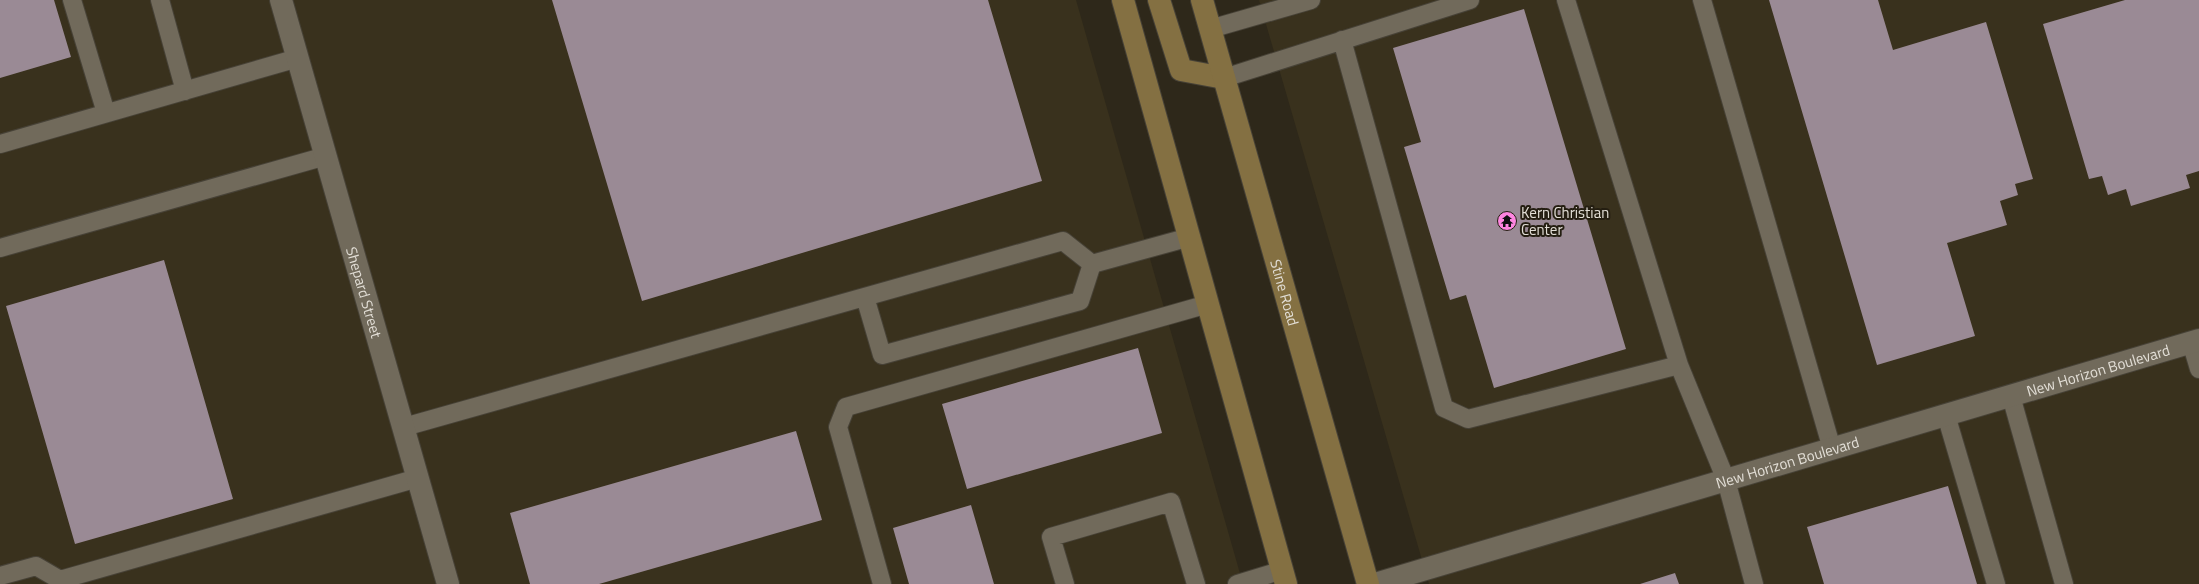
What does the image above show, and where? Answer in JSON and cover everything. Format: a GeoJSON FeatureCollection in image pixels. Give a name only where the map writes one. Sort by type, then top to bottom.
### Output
{"type":"FeatureCollection","features":[{"type":"Feature","properties":{"kind":"main road"},"geometry":{"type":"LineString","coordinates":[[1123,0],[1285,577]]}},
{"type":"Feature","properties":{"kind":"main road"},"geometry":{"type":"LineString","coordinates":[[1159,0],[1181,70],[1224,78]]}},
{"type":"Feature","properties":{"kind":"main road","name":"Stine Road"},"geometry":{"type":"LineString","coordinates":[[1202,0],[1368,584]]}},
{"type":"Feature","properties":{"kind":"street","name":"Shepard Street"},"geometry":{"type":"LineString","coordinates":[[281,0],[448,584]]}},
{"type":"Feature","properties":{"kind":"street","name":"New Horizon Boulevard"},"geometry":{"type":"LineString","coordinates":[[1375,584],[2195,341]]}},
{"type":"Feature","properties":{"kind":"lane"},"geometry":{"type":"LineString","coordinates":[[72,0],[106,114]]}},
{"type":"Feature","properties":{"kind":"lane"},"geometry":{"type":"LineString","coordinates":[[160,0],[185,91]]}},
{"type":"Feature","properties":{"kind":"lane"},"geometry":{"type":"LineString","coordinates":[[1210,29],[1311,0]]}},
{"type":"Feature","properties":{"kind":"lane"},"geometry":{"type":"LineString","coordinates":[[1224,78],[1470,0]]}},
{"type":"Feature","properties":{"kind":"lane"},"geometry":{"type":"LineString","coordinates":[[1566,0],[1679,365],[1726,480],[1754,584]]}},
{"type":"Feature","properties":{"kind":"lane"},"geometry":{"type":"LineString","coordinates":[[1702,0],[1832,448]]}},
{"type":"Feature","properties":{"kind":"lane"},"geometry":{"type":"LineString","coordinates":[[1342,40],[1444,408],[1468,419],[1679,365]]}},
{"type":"Feature","properties":{"kind":"lane"},"geometry":{"type":"LineString","coordinates":[[0,144],[298,58]]}},
{"type":"Feature","properties":{"kind":"lane"},"geometry":{"type":"LineString","coordinates":[[0,248],[326,156]]}},
{"type":"Feature","properties":{"kind":"lane"},"geometry":{"type":"LineString","coordinates":[[1092,264],[1190,237]]}},
{"type":"Feature","properties":{"kind":"lane"},"geometry":{"type":"LineString","coordinates":[[404,427],[1063,241],[1092,264]]}},
{"type":"Feature","properties":{"kind":"lane"},"geometry":{"type":"LineString","coordinates":[[865,297],[882,355],[1080,301],[1092,264]]}},
{"type":"Feature","properties":{"kind":"lane"},"geometry":{"type":"LineString","coordinates":[[882,584],[838,427],[846,407],[1208,304]]}},
{"type":"Feature","properties":{"kind":"lane"},"geometry":{"type":"LineString","coordinates":[[2195,341],[2199,369]]}},
{"type":"Feature","properties":{"kind":"lane"},"geometry":{"type":"LineString","coordinates":[[2011,396],[2064,584]]}},
{"type":"Feature","properties":{"kind":"lane"},"geometry":{"type":"LineString","coordinates":[[1946,415],[1996,584]]}},
{"type":"Feature","properties":{"kind":"lane"},"geometry":{"type":"LineString","coordinates":[[0,576],[36,566],[60,580],[418,478]]}},
{"type":"Feature","properties":{"kind":"lane"},"geometry":{"type":"LineString","coordinates":[[1065,584],[1051,537],[1171,502],[1196,584]]}},
{"type":"Feature","properties":{"kind":"lane"},"geometry":{"type":"LineString","coordinates":[[1237,584],[1285,577]]}},
{"type":"Feature","properties":{"kind":"shaded area"},"geometry":{"type":"Polygon","coordinates":[[[0,0],[1076,0],[1243,584],[0,584],[0,0]]]}},
{"type":"Feature","properties":{"kind":"shaded area"},"geometry":{"type":"Polygon","coordinates":[[[1259,0],[2199,0],[2199,584],[1429,584],[1259,0]]]}},
{"type":"Feature","properties":{"kind":"building"},"geometry":{"type":"Polygon","coordinates":[[[0,0],[54,0],[71,57],[0,78],[0,0]]]}},
{"type":"Feature","properties":{"kind":"building"},"geometry":{"type":"Polygon","coordinates":[[[552,0],[988,0],[1042,181],[642,301],[552,0]]]}},
{"type":"Feature","properties":{"kind":"building"},"geometry":{"type":"Polygon","coordinates":[[[1769,0],[1878,0],[1893,50],[1986,22],[2033,179],[2015,184],[2018,195],[2000,201],[2007,225],[1947,243],[1975,336],[1877,365],[1769,0]]]}},
{"type":"Feature","properties":{"kind":"building"},"geometry":{"type":"Polygon","coordinates":[[[2125,0],[2199,0],[2199,171],[2186,175],[2190,188],[2131,206],[2126,189],[2108,195],[2102,176],[2089,179],[2043,24],[2125,0]]]}},
{"type":"Feature","properties":{"kind":"building","name":"Kern Christian Center"},"geometry":{"type":"Polygon","coordinates":[[[1524,9],[1626,349],[1494,388],[1466,295],[1450,300],[1404,147],[1421,142],[1393,48],[1524,9]]]}},
{"type":"Feature","properties":{"kind":"building"},"geometry":{"type":"Polygon","coordinates":[[[164,260],[233,499],[75,544],[6,306],[164,260]]]}},
{"type":"Feature","properties":{"kind":"building"},"geometry":{"type":"Polygon","coordinates":[[[1138,348],[1162,433],[967,489],[942,404],[1138,348]]]}},
{"type":"Feature","properties":{"kind":"building"},"geometry":{"type":"Polygon","coordinates":[[[796,431],[822,520],[599,584],[530,584],[510,513],[796,431]]]}},
{"type":"Feature","properties":{"kind":"building"},"geometry":{"type":"Polygon","coordinates":[[[1948,486],[1977,584],[1824,584],[1807,527],[1948,486]]]}},
{"type":"Feature","properties":{"kind":"building"},"geometry":{"type":"Polygon","coordinates":[[[971,505],[994,584],[909,584],[893,528],[971,505]]]}},
{"type":"Feature","properties":{"kind":"building"},"geometry":{"type":"Polygon","coordinates":[[[1675,573],[1679,584],[1640,584],[1675,573]]]}},
{"type":"Feature","properties":{"kind":"place","name":"Kern Christian Center"},"geometry":{"type":"Point","coordinates":[1507,221]}}]}
